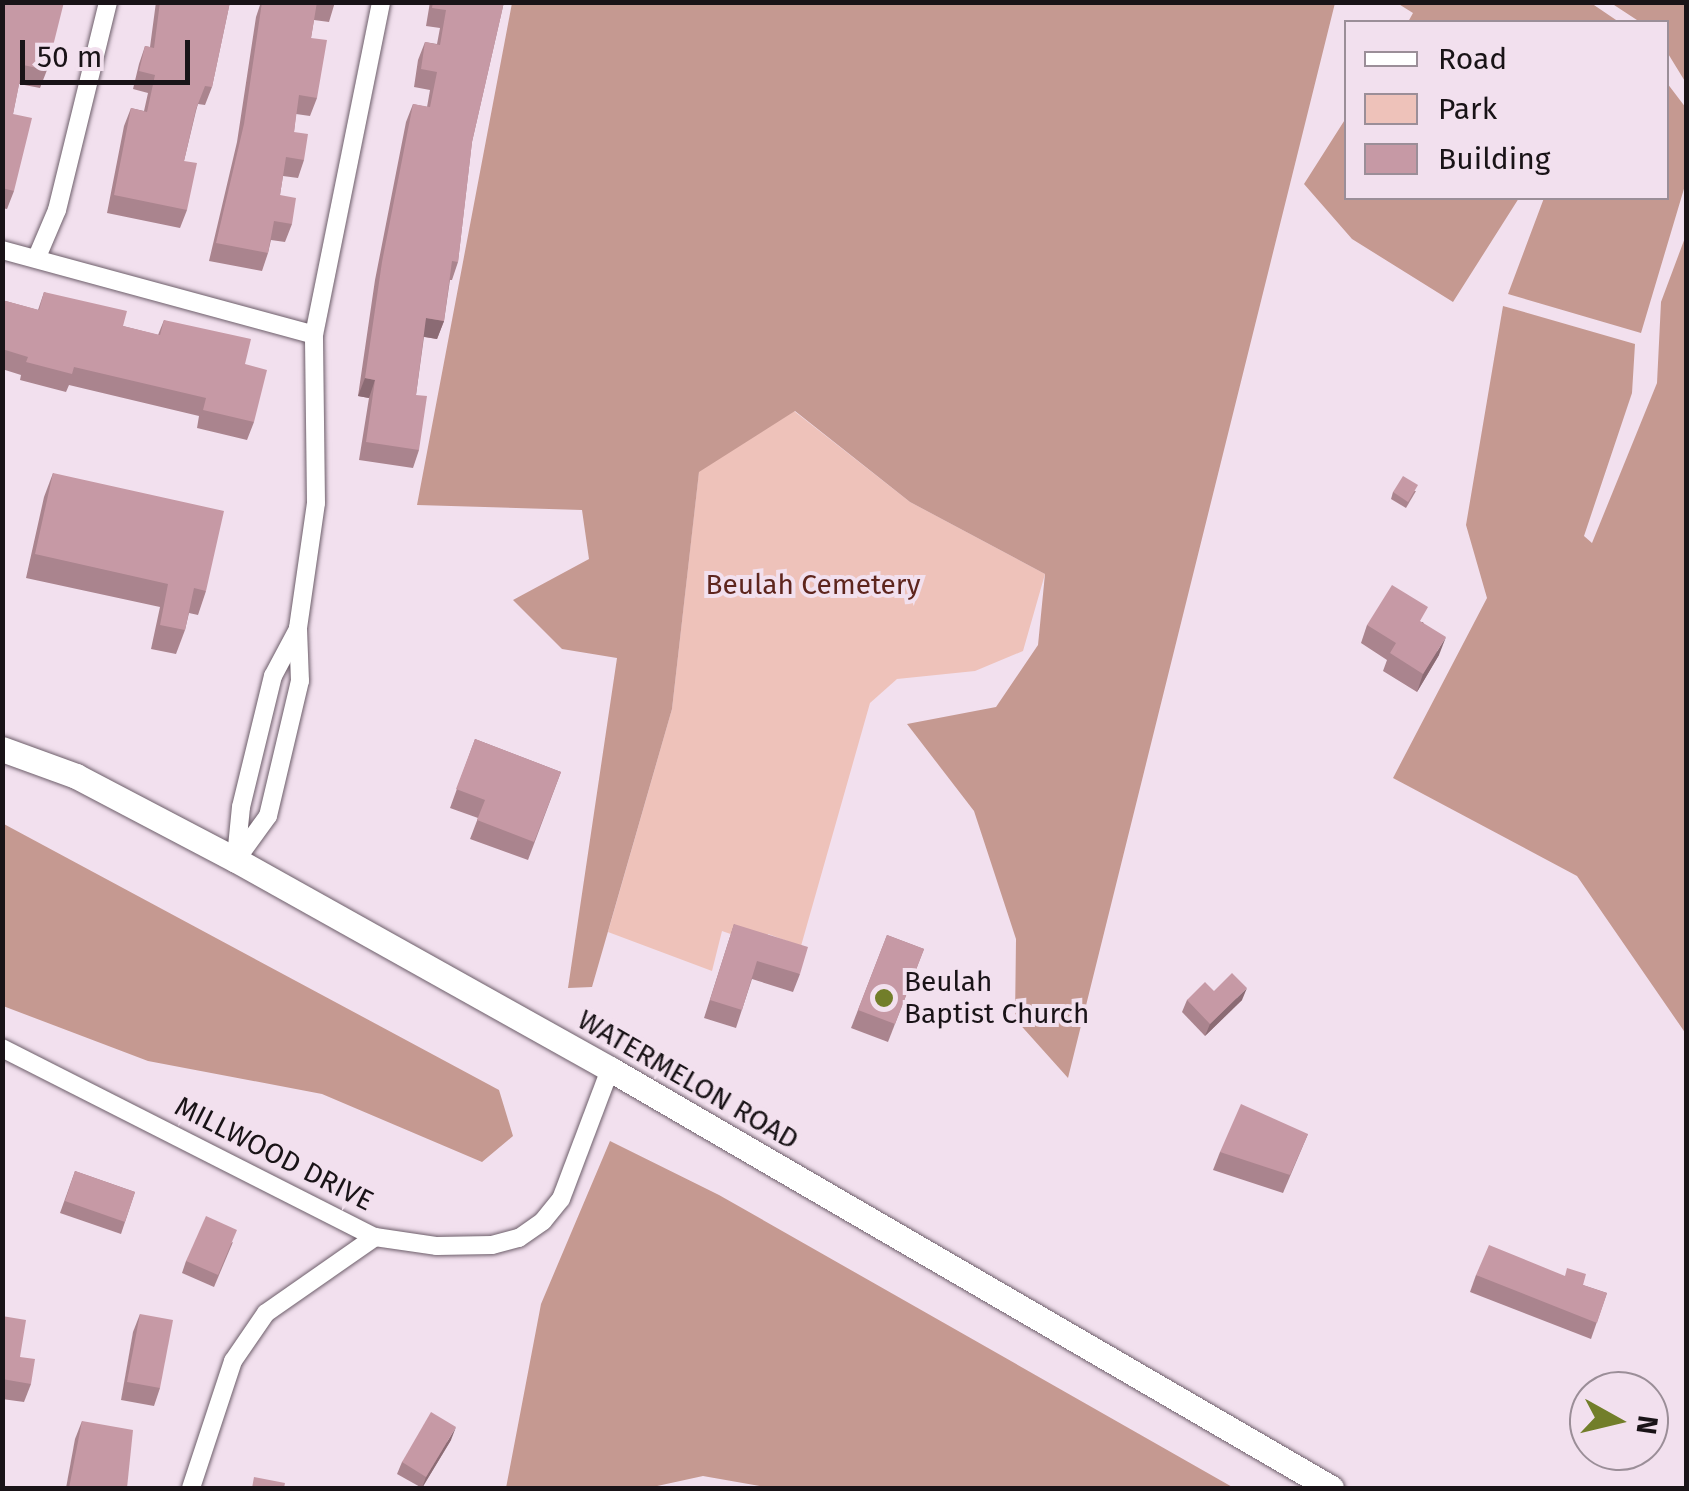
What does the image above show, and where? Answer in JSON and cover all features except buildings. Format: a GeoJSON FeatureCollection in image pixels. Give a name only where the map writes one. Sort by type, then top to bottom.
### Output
{"type":"FeatureCollection","features":[{"type":"Feature","properties":{"kind":"main road","name":"WATERMELON ROAD"},"geometry":{"type":"LineString","coordinates":[[2,749],[76,776],[236,860],[610,1069],[1331,1488]]}},
{"type":"Feature","properties":{"kind":"street"},"geometry":{"type":"LineString","coordinates":[[37,258],[57,210],[108,2]]}},
{"type":"Feature","properties":{"kind":"street"},"geometry":{"type":"LineString","coordinates":[[236,860],[268,816],[300,682],[298,628],[316,503],[314,335],[381,2]]}},
{"type":"Feature","properties":{"kind":"street"},"geometry":{"type":"LineString","coordinates":[[2,250],[314,335]]}},
{"type":"Feature","properties":{"kind":"street"},"geometry":{"type":"LineString","coordinates":[[236,860],[241,806],[273,676],[298,628]]}},
{"type":"Feature","properties":{"kind":"street","name":"MILLWOOD DRIVE"},"geometry":{"type":"LineString","coordinates":[[2,1048],[376,1237],[492,1245],[542,1221],[560,1199],[610,1069]]}},
{"type":"Feature","properties":{"kind":"street"},"geometry":{"type":"LineString","coordinates":[[191,1488],[232,1361],[266,1313],[376,1237]]}},
{"type":"Feature","properties":{"kind":"green space","name":"Beulah Cemetery"},"geometry":{"type":"Polygon","coordinates":[[[794,411],[910,502],[1045,574],[1023,651],[975,671],[897,679],[870,703],[801,946],[768,934],[765,946],[722,931],[712,971],[608,932],[672,709],[699,471],[794,411]]]}},
{"type":"Feature","properties":{"kind":"shaded area"},"geometry":{"type":"Polygon","coordinates":[[[512,3],[1335,3],[1068,1078],[1015,1019],[1016,939],[974,811],[907,724],[996,707],[1038,645],[1045,574],[910,502],[795,411],[699,472],[672,709],[592,987],[568,988],[617,658],[562,649],[513,600],[589,559],[582,510],[417,505],[512,3]]]}},
{"type":"Feature","properties":{"kind":"shaded area"},"geometry":{"type":"Polygon","coordinates":[[[1397,3],[1591,3],[1616,20],[1409,20],[1413,13],[1397,3]]]}},
{"type":"Feature","properties":{"kind":"shaded area"},"geometry":{"type":"Polygon","coordinates":[[[1611,3],[1686,3],[1686,83],[1669,55],[1669,20],[1637,20],[1611,3]]]}},
{"type":"Feature","properties":{"kind":"shaded area"},"geometry":{"type":"Polygon","coordinates":[[[1669,86],[1686,108],[1686,182],[1641,333],[1508,294],[1543,200],[1669,200],[1669,86]]]}},
{"type":"Feature","properties":{"kind":"shaded area"},"geometry":{"type":"Polygon","coordinates":[[[1344,121],[1344,200],[1518,200],[1453,302],[1352,239],[1304,184],[1344,121]]]}},
{"type":"Feature","properties":{"kind":"shaded area"},"geometry":{"type":"Polygon","coordinates":[[[1686,235],[1686,1034],[1577,876],[1393,778],[1487,598],[1466,525],[1503,306],[1635,344],[1632,393],[1584,536],[1592,543],[1657,383],[1661,302],[1686,235]]]}},
{"type":"Feature","properties":{"kind":"shaded area"},"geometry":{"type":"Polygon","coordinates":[[[2,823],[499,1090],[513,1136],[482,1162],[322,1094],[148,1061],[3,1006],[2,823]]]}},
{"type":"Feature","properties":{"kind":"shaded area"},"geometry":{"type":"Polygon","coordinates":[[[610,1141],[719,1195],[1234,1488],[771,1488],[703,1476],[648,1488],[506,1488],[541,1304],[610,1141]]]}},
{"type":"Feature","properties":{"kind":"place","name":"Beulah Baptist Church"},"geometry":{"type":"Point","coordinates":[884,998]}}]}
